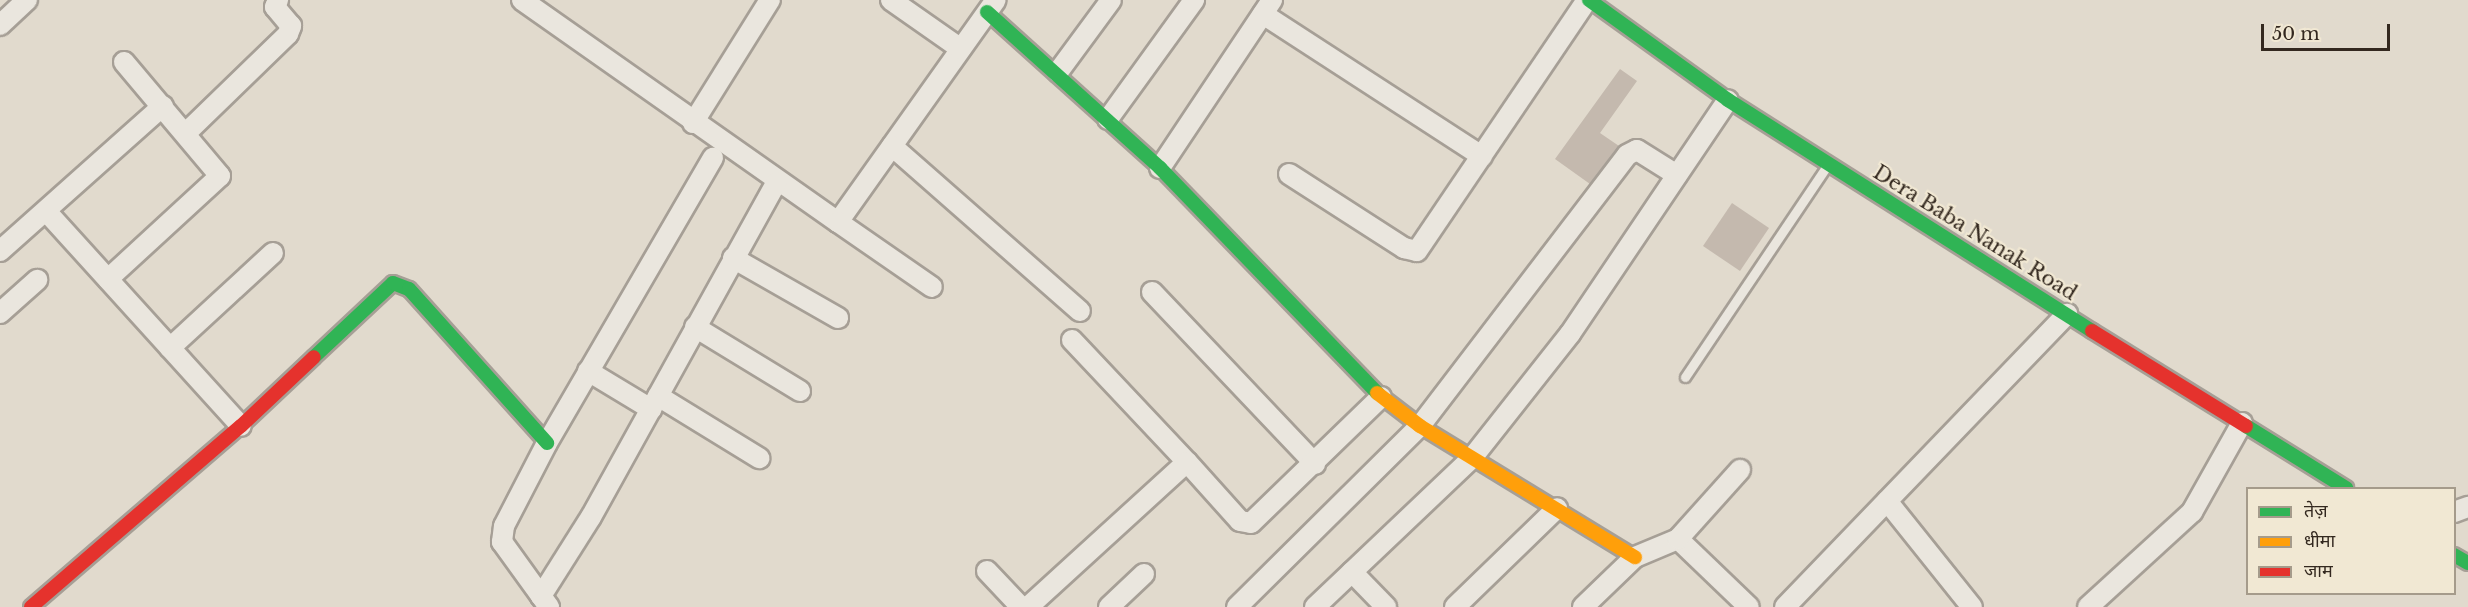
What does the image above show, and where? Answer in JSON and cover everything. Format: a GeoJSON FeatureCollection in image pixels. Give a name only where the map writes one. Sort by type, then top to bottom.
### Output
{"type":"FeatureCollection","features":[{"type":"Feature","properties":{"kind":"street"},"geometry":{"type":"LineString","coordinates":[[0,25],[27,0]]}},
{"type":"Feature","properties":{"kind":"street"},"geometry":{"type":"LineString","coordinates":[[186,132],[291,30],[275,7],[278,0]]}},
{"type":"Feature","properties":{"kind":"street"},"geometry":{"type":"LineString","coordinates":[[522,0],[777,182],[932,287]]}},
{"type":"Feature","properties":{"kind":"street"},"geometry":{"type":"LineString","coordinates":[[693,123],[770,0]]}},
{"type":"Feature","properties":{"kind":"street"},"geometry":{"type":"LineString","coordinates":[[891,0],[961,49]]}},
{"type":"Feature","properties":{"kind":"street"},"geometry":{"type":"LineString","coordinates":[[1058,72],[1111,0]]}},
{"type":"Feature","properties":{"kind":"street"},"geometry":{"type":"LineString","coordinates":[[1108,119],[1194,0]]}},
{"type":"Feature","properties":{"kind":"street"},"geometry":{"type":"LineString","coordinates":[[1289,174],[1404,248],[1417,251],[1588,0]]}},
{"type":"Feature","properties":{"kind":"street","name":"Dera Baba Nanak Road"},"geometry":{"type":"LineString","coordinates":[[1588,0],[1728,100],[2343,487]]}},
{"type":"Feature","properties":{"kind":"street"},"geometry":{"type":"LineString","coordinates":[[838,222],[992,6],[1160,168],[1381,397],[1420,426],[1635,557]]}},
{"type":"Feature","properties":{"kind":"street"},"geometry":{"type":"LineString","coordinates":[[1160,168],[1268,7],[1482,156]]}},
{"type":"Feature","properties":{"kind":"street"},"geometry":{"type":"LineString","coordinates":[[108,279],[220,176],[186,132],[124,62]]}},
{"type":"Feature","properties":{"kind":"street"},"geometry":{"type":"LineString","coordinates":[[1315,607],[1472,458],[1570,334],[1728,100]]}},
{"type":"Feature","properties":{"kind":"street"},"geometry":{"type":"LineString","coordinates":[[0,251],[163,106]]}},
{"type":"Feature","properties":{"kind":"street"},"geometry":{"type":"LineString","coordinates":[[891,146],[1080,311]]}},
{"type":"Feature","properties":{"kind":"street"},"geometry":{"type":"LineString","coordinates":[[1237,607],[1420,426],[1627,155],[1637,150],[1677,175]]}},
{"type":"Feature","properties":{"kind":"street"},"geometry":{"type":"LineString","coordinates":[[713,158],[547,443],[501,534],[507,551],[545,601],[777,182]]}},
{"type":"Feature","properties":{"kind":"street"},"geometry":{"type":"LineString","coordinates":[[46,211],[241,426]]}},
{"type":"Feature","properties":{"kind":"street"},"geometry":{"type":"LineString","coordinates":[[170,348],[273,253]]}},
{"type":"Feature","properties":{"kind":"street"},"geometry":{"type":"LineString","coordinates":[[733,258],[838,318]]}},
{"type":"Feature","properties":{"kind":"street"},"geometry":{"type":"LineString","coordinates":[[0,313],[37,280]]}},
{"type":"Feature","properties":{"kind":"street"},"geometry":{"type":"LineString","coordinates":[[31,607],[241,426],[393,283],[409,289],[547,443]]}},
{"type":"Feature","properties":{"kind":"street"},"geometry":{"type":"LineString","coordinates":[[1152,292],[1315,464]]}},
{"type":"Feature","properties":{"kind":"street"},"geometry":{"type":"LineString","coordinates":[[1785,607],[2067,314]]}},
{"type":"Feature","properties":{"kind":"street"},"geometry":{"type":"LineString","coordinates":[[695,327],[800,391]]}},
{"type":"Feature","properties":{"kind":"street"},"geometry":{"type":"LineString","coordinates":[[1072,340],[1240,520],[1251,524],[1315,464],[1381,397]]}},
{"type":"Feature","properties":{"kind":"street"},"geometry":{"type":"LineString","coordinates":[[588,371],[654,402],[759,458]]}},
{"type":"Feature","properties":{"kind":"street"},"geometry":{"type":"LineString","coordinates":[[2088,607],[2192,512],[2242,423]]}},
{"type":"Feature","properties":{"kind":"street"},"geometry":{"type":"LineString","coordinates":[[1028,607],[1187,462]]}},
{"type":"Feature","properties":{"kind":"street"},"geometry":{"type":"LineString","coordinates":[[1583,607],[1635,557],[1678,539],[1740,470]]}},
{"type":"Feature","properties":{"kind":"street"},"geometry":{"type":"LineString","coordinates":[[1887,501],[1972,607]]}},
{"type":"Feature","properties":{"kind":"street"},"geometry":{"type":"LineString","coordinates":[[1455,607],[1557,508]]}},
{"type":"Feature","properties":{"kind":"street"},"geometry":{"type":"LineString","coordinates":[[1678,539],[1749,607]]}},
{"type":"Feature","properties":{"kind":"street"},"geometry":{"type":"LineString","coordinates":[[987,571],[1020,607]]}},
{"type":"Feature","properties":{"kind":"street"},"geometry":{"type":"LineString","coordinates":[[1352,572],[1386,607]]}},
{"type":"Feature","properties":{"kind":"street"},"geometry":{"type":"LineString","coordinates":[[1109,607],[1144,574]]}},
{"type":"Feature","properties":{"kind":"lane"},"geometry":{"type":"LineString","coordinates":[[1686,377],[1828,164]]}},
{"type":"Feature","properties":{"kind":"building"},"geometry":{"type":"Polygon","coordinates":[[[1620,69],[1637,81],[1600,133],[1619,146],[1590,184],[1555,159],[1620,69]]]}},
{"type":"Feature","properties":{"kind":"building"},"geometry":{"type":"Polygon","coordinates":[[[1732,203],[1769,228],[1740,271],[1703,246],[1732,203]]]}},
{"type":"Feature","properties":{"kind":"traffic: fast"},"geometry":{"type":"LineString","coordinates":[[1589,0],[1728,100],[2092,331]]}},
{"type":"Feature","properties":{"kind":"traffic: fast"},"geometry":{"type":"LineString","coordinates":[[987,12],[1160,168],[1377,393]]}},
{"type":"Feature","properties":{"kind":"traffic: fast"},"geometry":{"type":"LineString","coordinates":[[314,357],[393,283],[409,289],[547,443]]}},
{"type":"Feature","properties":{"kind":"traffic: fast"},"geometry":{"type":"LineString","coordinates":[[2246,426],[2344,487]]}},
{"type":"Feature","properties":{"kind":"traffic: fast"},"geometry":{"type":"LineString","coordinates":[[2456,556],[2468,563]]}},
{"type":"Feature","properties":{"kind":"traffic: slow"},"geometry":{"type":"LineString","coordinates":[[1377,393],[1420,426],[1635,557]]}},
{"type":"Feature","properties":{"kind":"traffic: jam"},"geometry":{"type":"LineString","coordinates":[[2092,331],[2246,426]]}},
{"type":"Feature","properties":{"kind":"traffic: jam"},"geometry":{"type":"LineString","coordinates":[[31,607],[241,426],[314,357]]}}]}
